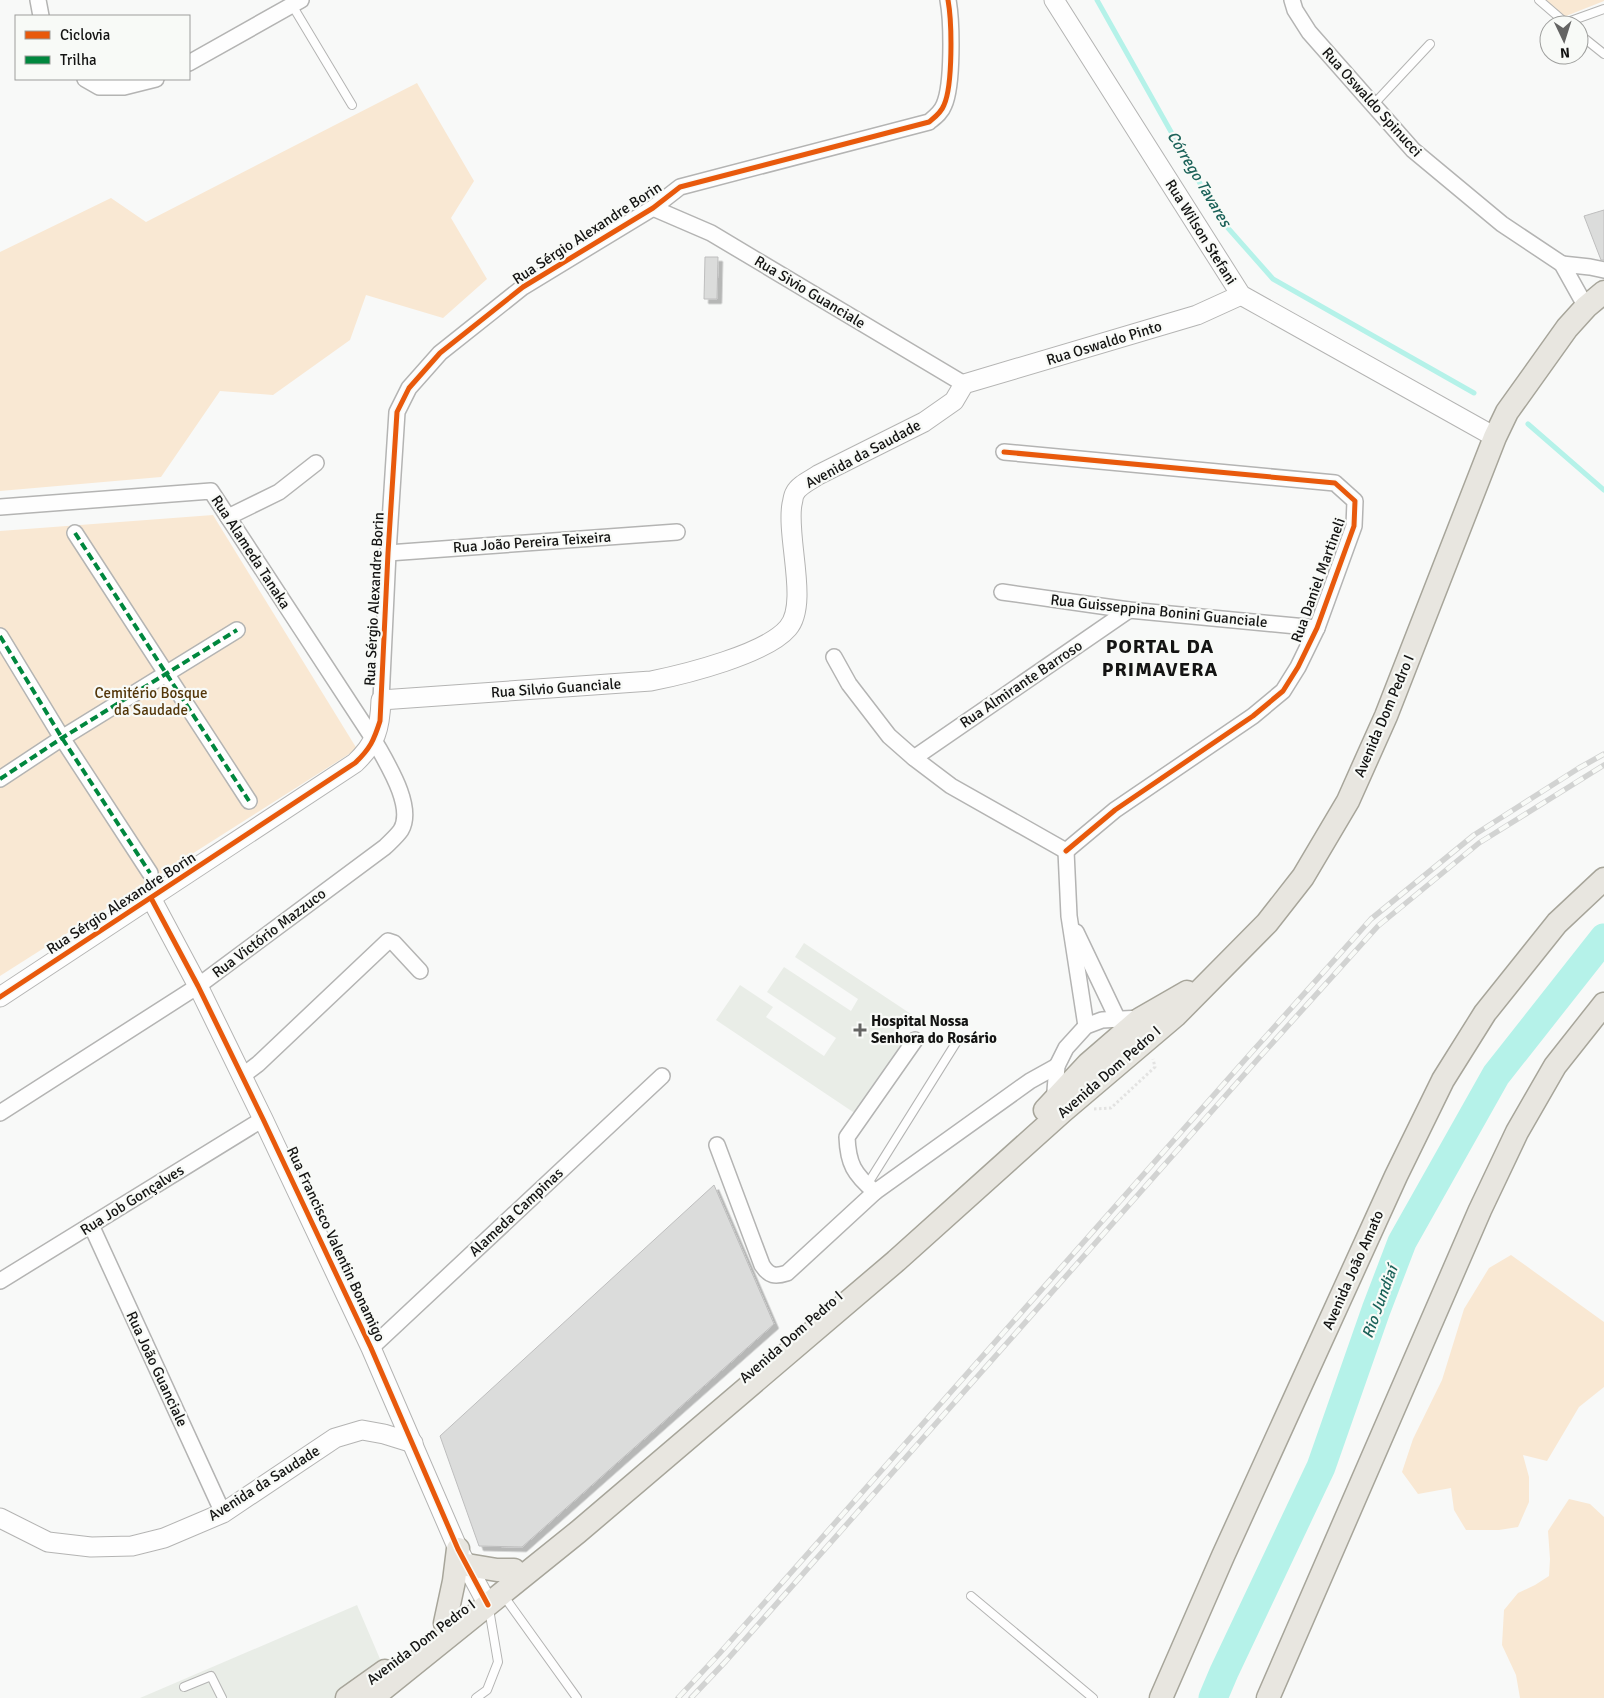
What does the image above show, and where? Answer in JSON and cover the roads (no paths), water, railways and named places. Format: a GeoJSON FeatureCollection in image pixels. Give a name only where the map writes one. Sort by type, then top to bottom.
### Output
{"type":"FeatureCollection","features":[{"type":"Feature","properties":{"kind":"main road","name":"Avenida Dom Pedro I"},"geometry":{"type":"LineString","coordinates":[[347,1698],[404,1657],[445,1623],[491,1598],[514,1570],[714,1404],[885,1254],[1055,1110],[1176,1015],[1267,923],[1303,877],[1348,801],[1386,716],[1495,437],[1512,405],[1566,328],[1604,292]]}},
{"type":"Feature","properties":{"kind":"main road","name":"Avenida João Amato"},"geometry":{"type":"LineString","coordinates":[[1161,1698],[1227,1547],[1396,1176],[1443,1080],[1485,1013],[1556,923],[1604,879]]}},
{"type":"Feature","properties":{"kind":"main road","name":"Avenida Dom Pedro I"},"geometry":{"type":"LineString","coordinates":[[372,1698],[491,1598],[578,1532],[896,1261],[1055,1110],[1088,1064],[1140,1019],[1176,999],[1225,967]]}},
{"type":"Feature","properties":{"kind":"main road"},"geometry":{"type":"LineString","coordinates":[[1268,1698],[1480,1210],[1513,1141],[1555,1066],[1604,1004]]}},
{"type":"Feature","properties":{"kind":"main road"},"geometry":{"type":"LineString","coordinates":[[445,1623],[454,1581],[462,1557],[491,1569],[514,1570]]}},
{"type":"Feature","properties":{"kind":"street"},"geometry":{"type":"LineString","coordinates":[[38,0],[41,15]]}},
{"type":"Feature","properties":{"kind":"street","name":"Rua Sérgio Alexandre Borin"},"geometry":{"type":"LineString","coordinates":[[381,700],[397,412],[409,388],[440,353],[523,288],[653,208],[680,187],[929,122],[939,114],[944,106],[950,88],[951,13],[948,0]]}},
{"type":"Feature","properties":{"kind":"street","name":"Rua Wilson Stefani"},"geometry":{"type":"LineString","coordinates":[[1054,0],[1241,296],[1495,437]]}},
{"type":"Feature","properties":{"kind":"street","name":"Rua Oswaldo Spinucci"},"geometry":{"type":"LineString","coordinates":[[1292,0],[1295,10],[1309,32],[1413,150],[1502,224],[1562,264]]}},
{"type":"Feature","properties":{"kind":"street"},"geometry":{"type":"LineString","coordinates":[[190,62],[296,3]]}},
{"type":"Feature","properties":{"kind":"street"},"geometry":{"type":"LineString","coordinates":[[87,80],[99,87],[124,87],[154,80]]}},
{"type":"Feature","properties":{"kind":"street","name":"Rua Sivio Guanciale"},"geometry":{"type":"LineString","coordinates":[[653,208],[711,233],[964,384]]}},
{"type":"Feature","properties":{"kind":"street"},"geometry":{"type":"LineString","coordinates":[[1562,264],[1604,270]]}},
{"type":"Feature","properties":{"kind":"street"},"geometry":{"type":"LineString","coordinates":[[1562,264],[1586,308]]}},
{"type":"Feature","properties":{"kind":"street","name":"Rua Oswaldo Pinto"},"geometry":{"type":"LineString","coordinates":[[964,384],[1197,315],[1241,296]]}},
{"type":"Feature","properties":{"kind":"street","name":"Avenida da Saudade"},"geometry":{"type":"LineString","coordinates":[[790,627],[797,609],[790,514],[794,494],[803,484],[818,475],[924,422],[954,401],[964,384]]}},
{"type":"Feature","properties":{"kind":"street","name":"Rua Daniel Martineli"},"geometry":{"type":"LineString","coordinates":[[1004,452],[1335,483],[1355,501],[1354,526],[1317,628],[1284,691],[1253,716],[1114,810],[1066,851]]}},
{"type":"Feature","properties":{"kind":"street"},"geometry":{"type":"LineString","coordinates":[[228,516],[279,492],[316,462]]}},
{"type":"Feature","properties":{"kind":"street","name":"Rua Alameda Tanaka"},"geometry":{"type":"LineString","coordinates":[[0,508],[211,491],[374,740],[398,783],[405,808],[402,829],[385,847]]}},
{"type":"Feature","properties":{"kind":"street","name":"Rua João Pereira Teixeira"},"geometry":{"type":"LineString","coordinates":[[388,553],[677,532]]}},
{"type":"Feature","properties":{"kind":"street"},"geometry":{"type":"LineString","coordinates":[[74,533],[249,801]]}},
{"type":"Feature","properties":{"kind":"street","name":"Rua Guisseppina Bonini Guanciale"},"geometry":{"type":"LineString","coordinates":[[1002,592],[1129,610],[1317,628]]}},
{"type":"Feature","properties":{"kind":"street","name":"Rua Almirante Barroso"},"geometry":{"type":"LineString","coordinates":[[914,758],[1129,610]]}},
{"type":"Feature","properties":{"kind":"street","name":"Rua Silvio Guanciale"},"geometry":{"type":"LineString","coordinates":[[381,700],[651,681],[690,673],[746,653],[774,640],[790,627]]}},
{"type":"Feature","properties":{"kind":"street"},"geometry":{"type":"LineString","coordinates":[[0,779],[62,738],[237,630]]}},
{"type":"Feature","properties":{"kind":"street"},"geometry":{"type":"LineString","coordinates":[[0,636],[62,738],[150,873]]}},
{"type":"Feature","properties":{"kind":"street"},"geometry":{"type":"LineString","coordinates":[[834,657],[849,684],[889,736],[914,758],[951,786],[1066,851],[1069,916],[1086,1026]]}},
{"type":"Feature","properties":{"kind":"street"},"geometry":{"type":"LineString","coordinates":[[374,740],[380,721],[381,700]]}},
{"type":"Feature","properties":{"kind":"street","name":"Rua Sérgio Alexandre Borin"},"geometry":{"type":"LineString","coordinates":[[0,997],[355,763],[365,754],[374,740]]}},
{"type":"Feature","properties":{"kind":"street","name":"Rua Victório Mazzuco"},"geometry":{"type":"LineString","coordinates":[[0,1113],[198,986],[385,847]]}},
{"type":"Feature","properties":{"kind":"street","name":"Rua Francisco Valentin Bonamigo"},"geometry":{"type":"LineString","coordinates":[[151,898],[198,986],[263,1119],[371,1348],[462,1557],[491,1598]]}},
{"type":"Feature","properties":{"kind":"street"},"geometry":{"type":"LineString","coordinates":[[1069,916],[1118,1020]]}},
{"type":"Feature","properties":{"kind":"street"},"geometry":{"type":"LineString","coordinates":[[242,1076],[258,1064],[388,941],[394,942],[420,971]]}},
{"type":"Feature","properties":{"kind":"street"},"geometry":{"type":"LineString","coordinates":[[1055,1110],[1057,1066],[1066,1048],[1086,1026],[1102,1020],[1140,1019],[1176,1015]]}},
{"type":"Feature","properties":{"kind":"street"},"geometry":{"type":"LineString","coordinates":[[871,1188],[851,1166],[847,1137],[914,1040]]}},
{"type":"Feature","properties":{"kind":"street"},"geometry":{"type":"LineString","coordinates":[[717,1145],[762,1265],[767,1273],[773,1276],[787,1272],[871,1188],[1030,1081],[1057,1066]]}},
{"type":"Feature","properties":{"kind":"street","name":"Alameda Campinas"},"geometry":{"type":"LineString","coordinates":[[371,1348],[662,1076]]}},
{"type":"Feature","properties":{"kind":"street","name":"Rua Job Gonçalves"},"geometry":{"type":"LineString","coordinates":[[0,1280],[263,1119]]}},
{"type":"Feature","properties":{"kind":"street","name":"Rua João Guanciale"},"geometry":{"type":"LineString","coordinates":[[90,1225],[223,1512]]}},
{"type":"Feature","properties":{"kind":"street","name":"Avenida da Saudade"},"geometry":{"type":"LineString","coordinates":[[0,1518],[48,1542],[99,1547],[132,1546],[164,1538],[223,1512],[335,1438],[362,1430],[384,1434],[413,1443]]}},
{"type":"Feature","properties":{"kind":"lane"},"geometry":{"type":"LineString","coordinates":[[1539,0],[1556,15]]}},
{"type":"Feature","properties":{"kind":"lane"},"geometry":{"type":"LineString","coordinates":[[296,3],[352,105]]}},
{"type":"Feature","properties":{"kind":"lane"},"geometry":{"type":"LineString","coordinates":[[1589,15],[1604,9]]}},
{"type":"Feature","properties":{"kind":"lane"},"geometry":{"type":"LineString","coordinates":[[1589,42],[1604,54]]}},
{"type":"Feature","properties":{"kind":"lane"},"geometry":{"type":"LineString","coordinates":[[1373,105],[1430,44]]}},
{"type":"Feature","properties":{"kind":"lane"},"geometry":{"type":"LineString","coordinates":[[871,1188],[959,1038]]}},
{"type":"Feature","properties":{"kind":"lane"},"geometry":{"type":"LineString","coordinates":[[971,1596],[1093,1698]]}},
{"type":"Feature","properties":{"kind":"lane"},"geometry":{"type":"LineString","coordinates":[[476,1698],[487,1690],[498,1662],[491,1598]]}},
{"type":"Feature","properties":{"kind":"lane"},"geometry":{"type":"LineString","coordinates":[[491,1598],[577,1698]]}},
{"type":"Feature","properties":{"kind":"lane"},"geometry":{"type":"LineString","coordinates":[[184,1687],[211,1676],[222,1698]]}},
{"type":"Feature","properties":{"kind":"waterway","name":"Córrego Tavares"},"geometry":{"type":"LineString","coordinates":[[1097,0],[1220,219],[1273,279],[1474,393]]}},
{"type":"Feature","properties":{"kind":"waterway"},"geometry":{"type":"LineString","coordinates":[[1528,424],[1604,490]]}},
{"type":"Feature","properties":{"kind":"waterway","name":"Rio Jundiaí"},"geometry":{"type":"LineString","coordinates":[[1213,1698],[1321,1467],[1402,1242],[1496,1075],[1604,938]]}},
{"type":"Feature","properties":{"kind":"railway"},"geometry":{"type":"LineString","coordinates":[[678,1698],[1371,919],[1474,835],[1604,754]]}},
{"type":"Feature","properties":{"kind":"railway"},"geometry":{"type":"LineString","coordinates":[[691,1698],[726,1661],[1258,1059],[1378,926],[1479,843],[1604,765]]}},
{"type":"Feature","properties":{"kind":"place","name":"Hospital Nossa Senhora do Rosário"},"geometry":{"type":"Point","coordinates":[860,1030]}},
{"type":"Feature","properties":{"kind":"district","name":"PORTAL DA PRIMAVERA"},"geometry":{"type":"Point","coordinates":[1160,658]}},
{"type":"Feature","properties":{"kind":"park label","name":"Cemitério Bosque da Saudade"},"geometry":{"type":"Point","coordinates":[151,702]}}]}
